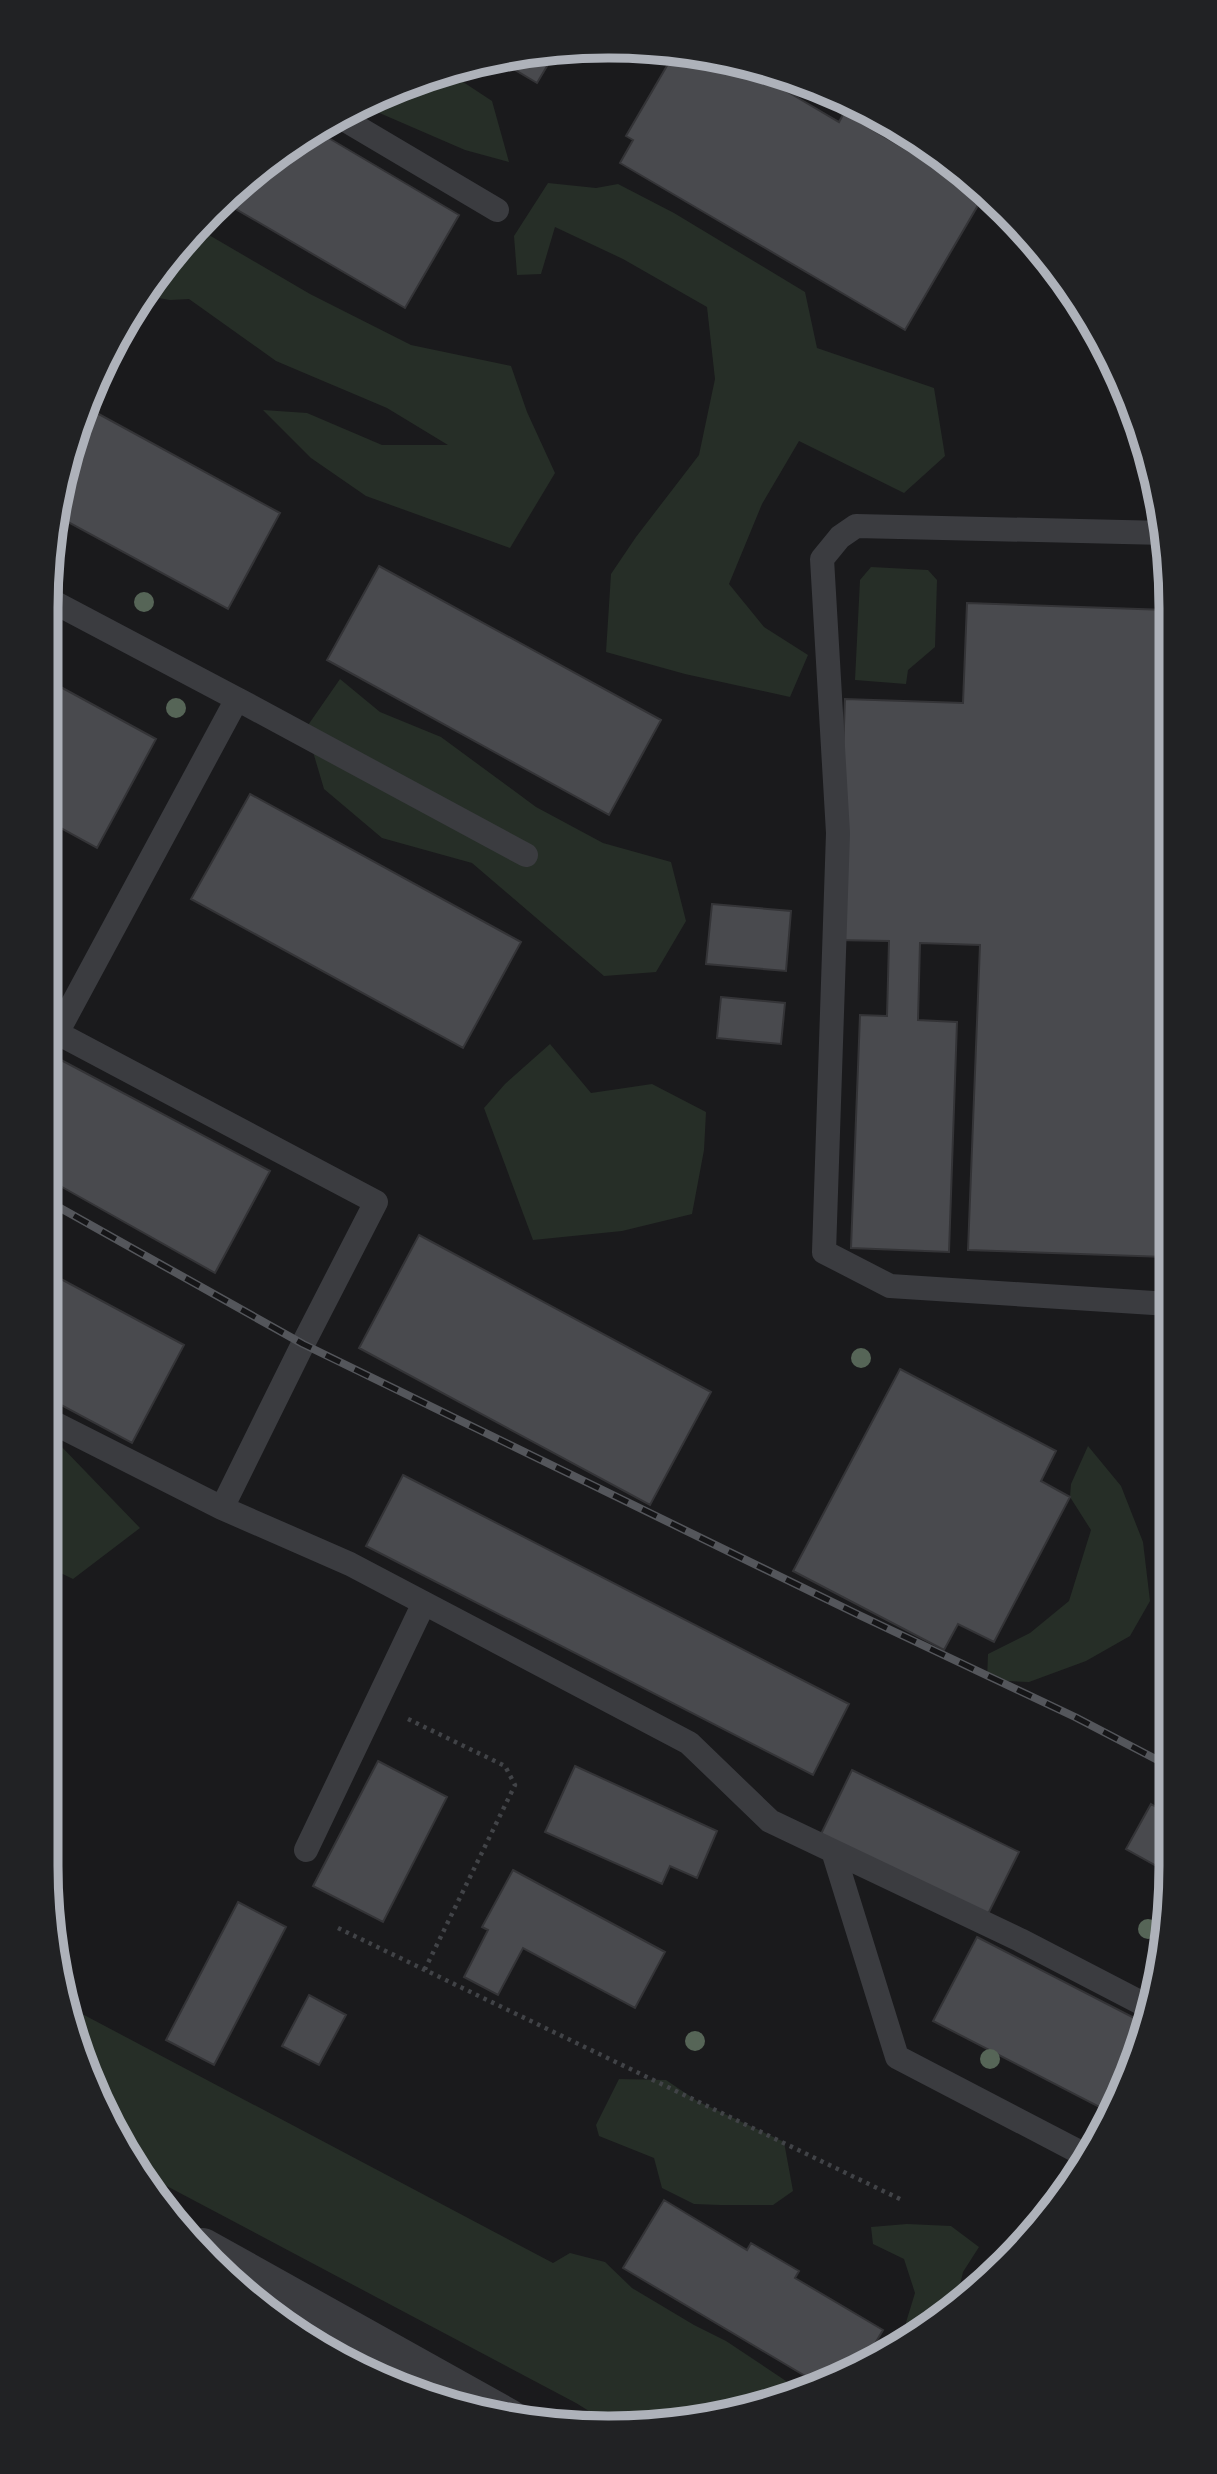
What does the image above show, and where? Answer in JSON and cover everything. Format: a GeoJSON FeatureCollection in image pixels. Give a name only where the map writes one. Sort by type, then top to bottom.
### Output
{"type":"FeatureCollection","features":[{"type":"Feature","properties":{"kind":"street"},"geometry":{"type":"LineString","coordinates":[[221,2257],[476,2400]]}},
{"type":"Feature","properties":{"kind":"lane"},"geometry":{"type":"LineString","coordinates":[[350,123],[497,210]]}},
{"type":"Feature","properties":{"kind":"lane"},"geometry":{"type":"LineString","coordinates":[[1154,533],[856,526],[840,537],[822,559],[838,833],[824,1252],[890,1286],[1159,1303]]}},
{"type":"Feature","properties":{"kind":"lane"},"geometry":{"type":"LineString","coordinates":[[58,604],[526,855]]}},
{"type":"Feature","properties":{"kind":"lane"},"geometry":{"type":"LineString","coordinates":[[58,1018],[237,699]]}},
{"type":"Feature","properties":{"kind":"lane"},"geometry":{"type":"LineString","coordinates":[[58,1034],[376,1202],[222,1508]]}},
{"type":"Feature","properties":{"kind":"lane"},"geometry":{"type":"LineString","coordinates":[[58,1425],[222,1508],[350,1564],[689,1744],[770,1821],[1020,1940],[1141,2003]]}},
{"type":"Feature","properties":{"kind":"lane"},"geometry":{"type":"LineString","coordinates":[[306,1850],[424,1603]]}},
{"type":"Feature","properties":{"kind":"lane"},"geometry":{"type":"LineString","coordinates":[[833,1851],[897,2057],[1078,2152]]}},
{"type":"Feature","properties":{"kind":"path"},"geometry":{"type":"LineString","coordinates":[[376,1704],[505,1766],[515,1785],[425,1969]]}},
{"type":"Feature","properties":{"kind":"path"},"geometry":{"type":"LineString","coordinates":[[338,1928],[904,2201]]}},
{"type":"Feature","properties":{"kind":"shaded area"},"geometry":{"type":"Polygon","coordinates":[[[459,79],[492,101],[509,162],[465,150],[374,111],[431,87],[459,79]]]}},
{"type":"Feature","properties":{"kind":"shaded area"},"geometry":{"type":"Polygon","coordinates":[[[548,183],[596,188],[618,184],[674,213],[805,292],[817,348],[934,388],[945,456],[904,493],[799,441],[762,504],[729,584],[764,627],[808,655],[790,697],[685,674],[606,652],[611,574],[699,455],[715,379],[707,307],[623,259],[555,227],[541,274],[517,275],[514,236],[548,183]]]}},
{"type":"Feature","properties":{"kind":"shaded area"},"geometry":{"type":"Polygon","coordinates":[[[207,232],[310,294],[411,345],[511,366],[527,412],[555,473],[510,548],[366,496],[311,458],[263,410],[307,413],[382,445],[448,445],[387,408],[276,361],[189,299],[155,297],[207,232]]]}},
{"type":"Feature","properties":{"kind":"shaded area"},"geometry":{"type":"Polygon","coordinates":[[[871,567],[928,570],[937,580],[935,647],[908,670],[906,684],[855,680],[860,580],[871,567]]]}},
{"type":"Feature","properties":{"kind":"shaded area"},"geometry":{"type":"Polygon","coordinates":[[[340,679],[380,712],[441,737],[536,807],[603,843],[671,862],[686,921],[656,972],[604,976],[472,863],[382,838],[324,789],[306,728],[340,679]]]}},
{"type":"Feature","properties":{"kind":"shaded area"},"geometry":{"type":"Polygon","coordinates":[[[550,1044],[591,1093],[652,1084],[706,1112],[704,1150],[692,1214],[622,1231],[533,1240],[484,1108],[505,1084],[550,1044]]]}},
{"type":"Feature","properties":{"kind":"shaded area"},"geometry":{"type":"Polygon","coordinates":[[[58,1443],[140,1528],[73,1579],[58,1572],[58,1443]]]}},
{"type":"Feature","properties":{"kind":"shaded area"},"geometry":{"type":"Polygon","coordinates":[[[1088,1446],[1121,1486],[1143,1542],[1150,1601],[1130,1636],[1086,1661],[1029,1682],[987,1680],[988,1654],[1030,1633],[1069,1601],[1091,1530],[1070,1497],[1071,1484],[1088,1446]]]}},
{"type":"Feature","properties":{"kind":"shaded area"},"geometry":{"type":"Polygon","coordinates":[[[78,2012],[553,2263],[570,2253],[605,2262],[632,2288],[726,2341],[792,2385],[716,2406],[645,2415],[596,2416],[158,2182],[115,2109],[87,2043],[78,2012]]]}},
{"type":"Feature","properties":{"kind":"shaded area"},"geometry":{"type":"Polygon","coordinates":[[[619,2079],[666,2080],[697,2101],[784,2142],[793,2191],[773,2205],[720,2205],[694,2204],[662,2188],[654,2158],[599,2136],[596,2125],[619,2079]]]}},
{"type":"Feature","properties":{"kind":"shaded area"},"geometry":{"type":"Polygon","coordinates":[[[907,2224],[951,2226],[979,2247],[963,2272],[959,2290],[904,2330],[915,2293],[904,2259],[873,2244],[871,2227],[907,2224]]]}},
{"type":"Feature","properties":{"kind":"building"},"geometry":{"type":"Polygon","coordinates":[[[550,61],[537,83],[509,67],[550,61]]]}},
{"type":"Feature","properties":{"kind":"building"},"geometry":{"type":"Polygon","coordinates":[[[670,61],[716,68],[790,89],[788,92],[839,122],[844,113],[940,169],[980,202],[905,330],[620,163],[633,140],[626,136],[670,61]]]}},
{"type":"Feature","properties":{"kind":"building"},"geometry":{"type":"Polygon","coordinates":[[[326,136],[459,215],[405,308],[232,207],[273,172],[326,136]]]}},
{"type":"Feature","properties":{"kind":"building"},"geometry":{"type":"Polygon","coordinates":[[[95,412],[280,513],[228,609],[65,520],[77,466],[95,412]]]}},
{"type":"Feature","properties":{"kind":"building"},"geometry":{"type":"Polygon","coordinates":[[[379,566],[661,720],[609,815],[327,660],[379,566]]]}},
{"type":"Feature","properties":{"kind":"building"},"geometry":{"type":"Polygon","coordinates":[[[967,603],[1159,610],[1159,1257],[968,1250],[980,945],[920,943],[918,1020],[957,1022],[949,1252],[851,1248],[860,1015],[887,1016],[889,941],[836,940],[845,699],[963,703],[967,603]]]}},
{"type":"Feature","properties":{"kind":"building"},"geometry":{"type":"Polygon","coordinates":[[[58,686],[156,739],[97,848],[58,827],[58,686]]]}},
{"type":"Feature","properties":{"kind":"building"},"geometry":{"type":"Polygon","coordinates":[[[250,794],[521,942],[463,1048],[191,899],[250,794]]]}},
{"type":"Feature","properties":{"kind":"building"},"geometry":{"type":"Polygon","coordinates":[[[712,904],[791,911],[786,971],[706,964],[712,904]]]}},
{"type":"Feature","properties":{"kind":"building"},"geometry":{"type":"Polygon","coordinates":[[[721,997],[785,1003],[781,1044],[717,1038],[721,997]]]}},
{"type":"Feature","properties":{"kind":"building"},"geometry":{"type":"Polygon","coordinates":[[[58,1058],[270,1171],[215,1273],[58,1185],[58,1058]]]}},
{"type":"Feature","properties":{"kind":"building"},"geometry":{"type":"Polygon","coordinates":[[[419,1235],[711,1392],[650,1505],[359,1348],[419,1235]]]}},
{"type":"Feature","properties":{"kind":"building"},"geometry":{"type":"Polygon","coordinates":[[[58,1277],[184,1345],[132,1443],[58,1403],[58,1277]]]}},
{"type":"Feature","properties":{"kind":"building"},"geometry":{"type":"Polygon","coordinates":[[[900,1369],[1056,1451],[1041,1481],[1070,1497],[994,1642],[958,1624],[944,1650],[793,1571],[900,1369]]]}},
{"type":"Feature","properties":{"kind":"building"},"geometry":{"type":"Polygon","coordinates":[[[403,1475],[849,1704],[813,1775],[366,1546],[403,1475]]]}},
{"type":"Feature","properties":{"kind":"building"},"geometry":{"type":"Polygon","coordinates":[[[378,1761],[447,1797],[383,1922],[313,1886],[378,1761]]]}},
{"type":"Feature","properties":{"kind":"building"},"geometry":{"type":"Polygon","coordinates":[[[575,1766],[717,1831],[697,1878],[670,1866],[662,1884],[545,1832],[575,1766]]]}},
{"type":"Feature","properties":{"kind":"building"},"geometry":{"type":"Polygon","coordinates":[[[852,1770],[1019,1852],[987,1916],[821,1834],[852,1770]]]}},
{"type":"Feature","properties":{"kind":"building"},"geometry":{"type":"Polygon","coordinates":[[[1151,1804],[1159,1809],[1159,1867],[1126,1849],[1151,1804]]]}},
{"type":"Feature","properties":{"kind":"building"},"geometry":{"type":"Polygon","coordinates":[[[513,1870],[665,1952],[635,2008],[523,1948],[498,1995],[464,1977],[488,1930],[482,1927],[513,1870]]]}},
{"type":"Feature","properties":{"kind":"building"},"geometry":{"type":"Polygon","coordinates":[[[238,1902],[286,1927],[214,2065],[166,2040],[238,1902]]]}},
{"type":"Feature","properties":{"kind":"building"},"geometry":{"type":"Polygon","coordinates":[[[977,1937],[1137,2019],[1130,2043],[1102,2108],[933,2021],[977,1937]]]}},
{"type":"Feature","properties":{"kind":"building"},"geometry":{"type":"Polygon","coordinates":[[[309,1995],[346,2015],[319,2065],[282,2046],[309,1995]]]}},
{"type":"Feature","properties":{"kind":"building"},"geometry":{"type":"Polygon","coordinates":[[[664,2200],[747,2250],[751,2243],[799,2271],[795,2278],[883,2330],[872,2348],[809,2378],[623,2268],[664,2200]]]}},
{"type":"Feature","properties":{"kind":"railway"},"geometry":{"type":"LineString","coordinates":[[58,1207],[303,1344],[859,1615],[1075,1717],[1159,1761]]}}]}
